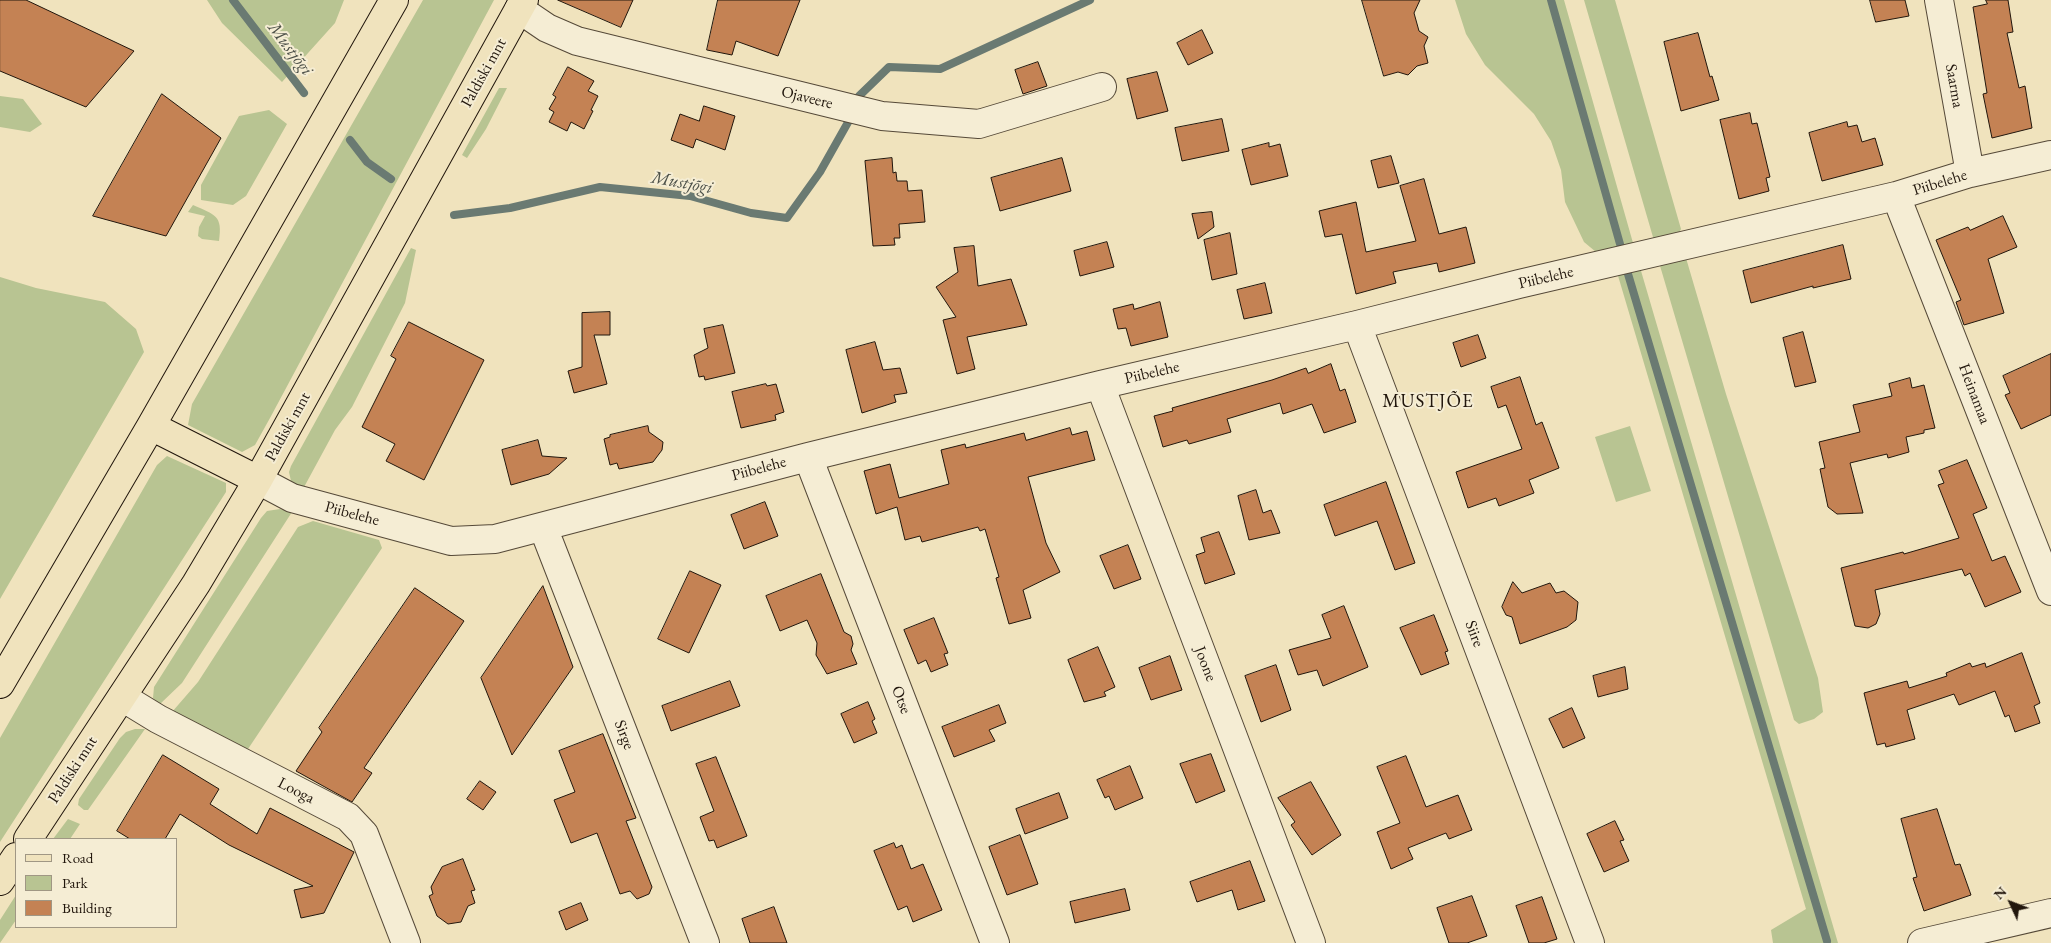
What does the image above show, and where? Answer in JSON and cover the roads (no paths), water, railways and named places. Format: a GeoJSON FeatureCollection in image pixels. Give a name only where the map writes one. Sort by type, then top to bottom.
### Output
{"type":"FeatureCollection","features":[{"type":"Feature","properties":{"kind":"main road"},"geometry":{"type":"LineString","coordinates":[[0,684],[151,426],[394,0]]}},
{"type":"Feature","properties":{"kind":"main road","name":"Paldiski mnt"},"geometry":{"type":"LineString","coordinates":[[29,838],[196,584],[258,480],[522,5]]}},
{"type":"Feature","properties":{"kind":"main road"},"geometry":{"type":"LineString","coordinates":[[151,426],[258,480]]}},
{"type":"Feature","properties":{"kind":"main road"},"geometry":{"type":"LineString","coordinates":[[0,881],[15,858]]}},
{"type":"Feature","properties":{"kind":"street","name":"Saarma"},"geometry":{"type":"LineString","coordinates":[[1939,0],[1970,173]]}},
{"type":"Feature","properties":{"kind":"street","name":"Ojaveere"},"geometry":{"type":"LineString","coordinates":[[522,5],[547,28],[577,41],[882,116],[979,124],[1102,86]]}},
{"type":"Feature","properties":{"kind":"street","name":"Piibelehe"},"geometry":{"type":"LineString","coordinates":[[258,480],[292,498],[451,540],[495,539],[808,456],[1358,325],[1519,284],[1896,196],[1970,173],[2051,155]]}},
{"type":"Feature","properties":{"kind":"street","name":"Heinamaa"},"geometry":{"type":"LineString","coordinates":[[1896,196],[2051,592]]}},
{"type":"Feature","properties":{"kind":"street","name":"Siire"},"geometry":{"type":"LineString","coordinates":[[1358,325],[1590,943]]}},
{"type":"Feature","properties":{"kind":"street","name":"Joone"},"geometry":{"type":"LineString","coordinates":[[1100,385],[1310,943]]}},
{"type":"Feature","properties":{"kind":"street","name":"Otse"},"geometry":{"type":"LineString","coordinates":[[808,456],[995,943]]}},
{"type":"Feature","properties":{"kind":"street","name":"Sirge"},"geometry":{"type":"LineString","coordinates":[[543,527],[705,943]]}},
{"type":"Feature","properties":{"kind":"street","name":"Looga"},"geometry":{"type":"LineString","coordinates":[[122,697],[158,719],[348,818],[364,834],[406,943]]}},
{"type":"Feature","properties":{"kind":"street"},"geometry":{"type":"LineString","coordinates":[[1922,943],[2051,912]]}},
{"type":"Feature","properties":{"kind":"waterway","name":"Mustjõgi"},"geometry":{"type":"LineString","coordinates":[[233,0],[304,93]]}},
{"type":"Feature","properties":{"kind":"waterway","name":"Mustjõgi"},"geometry":{"type":"LineString","coordinates":[[859,96],[889,67],[940,69],[1090,0]]}},
{"type":"Feature","properties":{"kind":"waterway"},"geometry":{"type":"LineString","coordinates":[[1551,0],[1620,244]]}},
{"type":"Feature","properties":{"kind":"waterway","name":"Mustjõgi"},"geometry":{"type":"LineString","coordinates":[[454,215],[510,208],[600,187],[690,196],[751,213],[787,218],[820,172],[851,117]]}},
{"type":"Feature","properties":{"kind":"waterway","name":"Mustjõgi"},"geometry":{"type":"LineString","coordinates":[[350,140],[367,162],[391,179]]}},
{"type":"Feature","properties":{"kind":"waterway"},"geometry":{"type":"LineString","coordinates":[[1628,274],[1827,941]]}},
{"type":"Feature","properties":{"kind":"district","name":"MUSTJÕE"},"geometry":{"type":"Point","coordinates":[1428,402]}}]}
